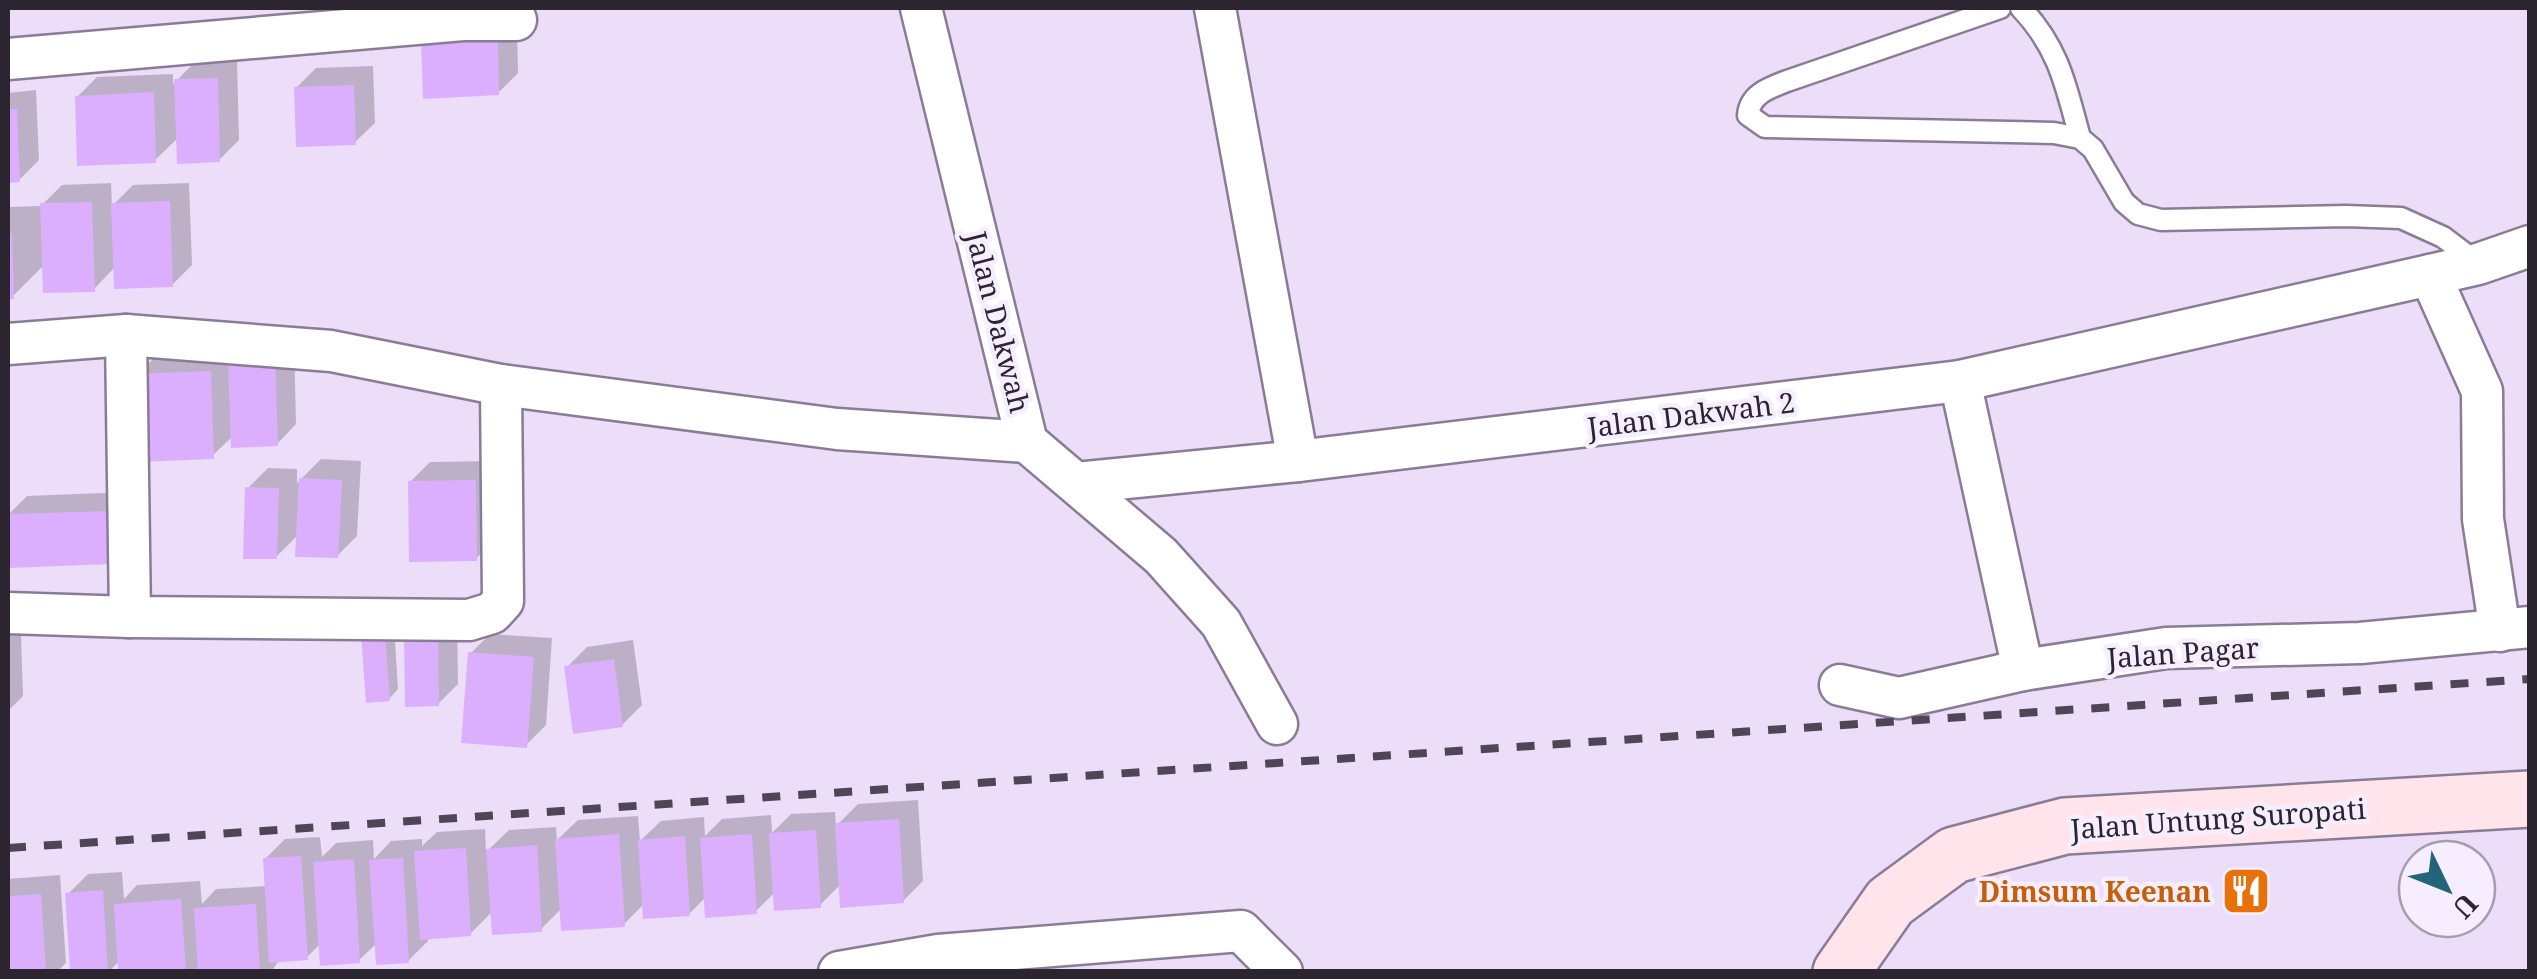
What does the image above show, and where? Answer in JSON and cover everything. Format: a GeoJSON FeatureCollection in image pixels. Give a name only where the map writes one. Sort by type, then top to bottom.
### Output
{"type":"FeatureCollection","features":[{"type":"Feature","properties":{"kind":"main road","name":"Jalan Untung Suropati"},"geometry":{"type":"LineString","coordinates":[[1841,972],[1890,902],[1954,855],[2065,826],[2530,799]]}},
{"type":"Feature","properties":{"kind":"street","name":"Jalan Dakwah"},"geometry":{"type":"LineString","coordinates":[[921,8],[1028,442],[1161,556],[1221,623],[1276,724]]}},
{"type":"Feature","properties":{"kind":"street"},"geometry":{"type":"LineString","coordinates":[[1215,8],[1298,461]]}},
{"type":"Feature","properties":{"kind":"street"},"geometry":{"type":"LineString","coordinates":[[8,59],[462,14],[516,20]]}},
{"type":"Feature","properties":{"kind":"street","name":"Jalan Dakwah 2"},"geometry":{"type":"LineString","coordinates":[[1076,482],[1298,461],[1960,381],[2478,264],[2530,246]]}},
{"type":"Feature","properties":{"kind":"street"},"geometry":{"type":"LineString","coordinates":[[2430,275],[2482,391],[2484,519],[2515,629]]}},
{"type":"Feature","properties":{"kind":"street"},"geometry":{"type":"LineString","coordinates":[[8,344],[126,335],[331,351],[501,385],[836,429],[1028,442]]}},
{"type":"Feature","properties":{"kind":"street"},"geometry":{"type":"LineString","coordinates":[[126,335],[130,617]]}},
{"type":"Feature","properties":{"kind":"street"},"geometry":{"type":"LineString","coordinates":[[1960,381],[2023,670]]}},
{"type":"Feature","properties":{"kind":"street"},"geometry":{"type":"LineString","coordinates":[[8,612],[469,620],[492,612],[503,601],[501,385]]}},
{"type":"Feature","properties":{"kind":"street","name":"Jalan Pagar"},"geometry":{"type":"LineString","coordinates":[[1840,685],[1899,698],[2023,670],[2166,648],[2360,643],[2515,629]]}},
{"type":"Feature","properties":{"kind":"street"},"geometry":{"type":"LineString","coordinates":[[839,972],[1241,931],[1282,972]]}},
{"type":"Feature","properties":{"kind":"lane"},"geometry":{"type":"LineString","coordinates":[[2000,8],[1787,80],[1760,93],[1750,104],[1748,115],[1765,128],[2054,133],[2080,138]]}},
{"type":"Feature","properties":{"kind":"lane"},"geometry":{"type":"LineString","coordinates":[[2021,8],[2045,34],[2058,59],[2080,138],[2093,150],[2124,202],[2138,214],[2160,220],[2400,218],[2443,237],[2478,264]]}},
{"type":"Feature","properties":{"kind":"building"},"geometry":{"type":"Polygon","coordinates":[[[498,41],[499,95],[423,99],[421,43],[498,41]]]}},
{"type":"Feature","properties":{"kind":"building"},"geometry":{"type":"Polygon","coordinates":[[[218,78],[220,162],[177,164],[174,79],[218,78]]]}},
{"type":"Feature","properties":{"kind":"building"},"geometry":{"type":"Polygon","coordinates":[[[354,85],[356,145],[296,147],[294,87],[354,85]]]}},
{"type":"Feature","properties":{"kind":"building"},"geometry":{"type":"Polygon","coordinates":[[[154,92],[156,163],[77,166],[75,96],[154,92]]]}},
{"type":"Feature","properties":{"kind":"building"},"geometry":{"type":"Polygon","coordinates":[[[8,109],[17,109],[20,182],[8,183],[8,109]]]}},
{"type":"Feature","properties":{"kind":"building"},"geometry":{"type":"Polygon","coordinates":[[[170,201],[173,287],[114,289],[111,203],[170,201]]]}},
{"type":"Feature","properties":{"kind":"building"},"geometry":{"type":"Polygon","coordinates":[[[92,202],[95,292],[43,293],[40,203],[92,202]]]}},
{"type":"Feature","properties":{"kind":"building"},"geometry":{"type":"Polygon","coordinates":[[[8,233],[12,233],[14,299],[8,299],[8,233]]]}},
{"type":"Feature","properties":{"kind":"building"},"geometry":{"type":"Polygon","coordinates":[[[275,359],[278,446],[231,448],[228,361],[275,359]]]}},
{"type":"Feature","properties":{"kind":"building"},"geometry":{"type":"Polygon","coordinates":[[[211,371],[214,459],[137,462],[134,374],[211,371]]]}},
{"type":"Feature","properties":{"kind":"building"},"geometry":{"type":"Polygon","coordinates":[[[299,478],[342,480],[338,558],[295,557],[299,478]]]}},
{"type":"Feature","properties":{"kind":"building"},"geometry":{"type":"Polygon","coordinates":[[[476,480],[477,561],[409,562],[408,481],[476,480]]]}},
{"type":"Feature","properties":{"kind":"building"},"geometry":{"type":"Polygon","coordinates":[[[245,487],[279,488],[277,559],[243,559],[245,487]]]}},
{"type":"Feature","properties":{"kind":"building"},"geometry":{"type":"Polygon","coordinates":[[[110,511],[112,564],[8,568],[8,514],[110,511]]]}},
{"type":"Feature","properties":{"kind":"building"},"geometry":{"type":"Polygon","coordinates":[[[438,628],[439,706],[405,707],[404,630],[438,628]]]}},
{"type":"Feature","properties":{"kind":"building"},"geometry":{"type":"Polygon","coordinates":[[[385,633],[390,701],[366,703],[361,635],[385,633]]]}},
{"type":"Feature","properties":{"kind":"building"},"geometry":{"type":"Polygon","coordinates":[[[468,652],[534,657],[527,748],[461,743],[468,652]]]}},
{"type":"Feature","properties":{"kind":"building"},"geometry":{"type":"Polygon","coordinates":[[[614,659],[623,727],[573,734],[564,666],[614,659]]]}},
{"type":"Feature","properties":{"kind":"building"},"geometry":{"type":"Polygon","coordinates":[[[899,819],[904,903],[840,908],[835,823],[899,819]]]}},
{"type":"Feature","properties":{"kind":"building"},"geometry":{"type":"Polygon","coordinates":[[[816,830],[821,908],[774,911],[769,833],[816,830]]]}},
{"type":"Feature","properties":{"kind":"building"},"geometry":{"type":"Polygon","coordinates":[[[619,834],[625,927],[561,931],[555,839],[619,834]]]}},
{"type":"Feature","properties":{"kind":"building"},"geometry":{"type":"Polygon","coordinates":[[[752,834],[757,914],[705,918],[700,838],[752,834]]]}},
{"type":"Feature","properties":{"kind":"building"},"geometry":{"type":"Polygon","coordinates":[[[685,836],[690,916],[643,919],[638,840],[685,836]]]}},
{"type":"Feature","properties":{"kind":"building"},"geometry":{"type":"Polygon","coordinates":[[[537,845],[542,932],[492,935],[486,849],[537,845]]]}},
{"type":"Feature","properties":{"kind":"building"},"geometry":{"type":"Polygon","coordinates":[[[466,848],[471,936],[420,940],[414,851],[466,848]]]}},
{"type":"Feature","properties":{"kind":"building"},"geometry":{"type":"Polygon","coordinates":[[[301,856],[308,960],[269,963],[263,858],[301,856]]]}},
{"type":"Feature","properties":{"kind":"building"},"geometry":{"type":"Polygon","coordinates":[[[403,858],[409,963],[376,965],[369,860],[403,858]]]}},
{"type":"Feature","properties":{"kind":"building"},"geometry":{"type":"Polygon","coordinates":[[[354,859],[360,963],[320,966],[313,862],[354,859]]]}},
{"type":"Feature","properties":{"kind":"building"},"geometry":{"type":"Polygon","coordinates":[[[103,890],[108,972],[70,972],[65,893],[103,890]]]}},
{"type":"Feature","properties":{"kind":"building"},"geometry":{"type":"Polygon","coordinates":[[[41,894],[46,972],[8,972],[8,896],[41,894]]]}},
{"type":"Feature","properties":{"kind":"building"},"geometry":{"type":"Polygon","coordinates":[[[181,899],[186,972],[118,972],[114,904],[181,899]]]}},
{"type":"Feature","properties":{"kind":"building"},"geometry":{"type":"Polygon","coordinates":[[[256,904],[260,972],[198,972],[194,908],[256,904]]]}},
{"type":"Feature","properties":{"kind":"railway"},"geometry":{"type":"LineString","coordinates":[[8,848],[2530,679]]}},
{"type":"Feature","properties":{"kind":"place","name":"Dimsum Keenan"},"geometry":{"type":"Point","coordinates":[2246,891]}}]}
